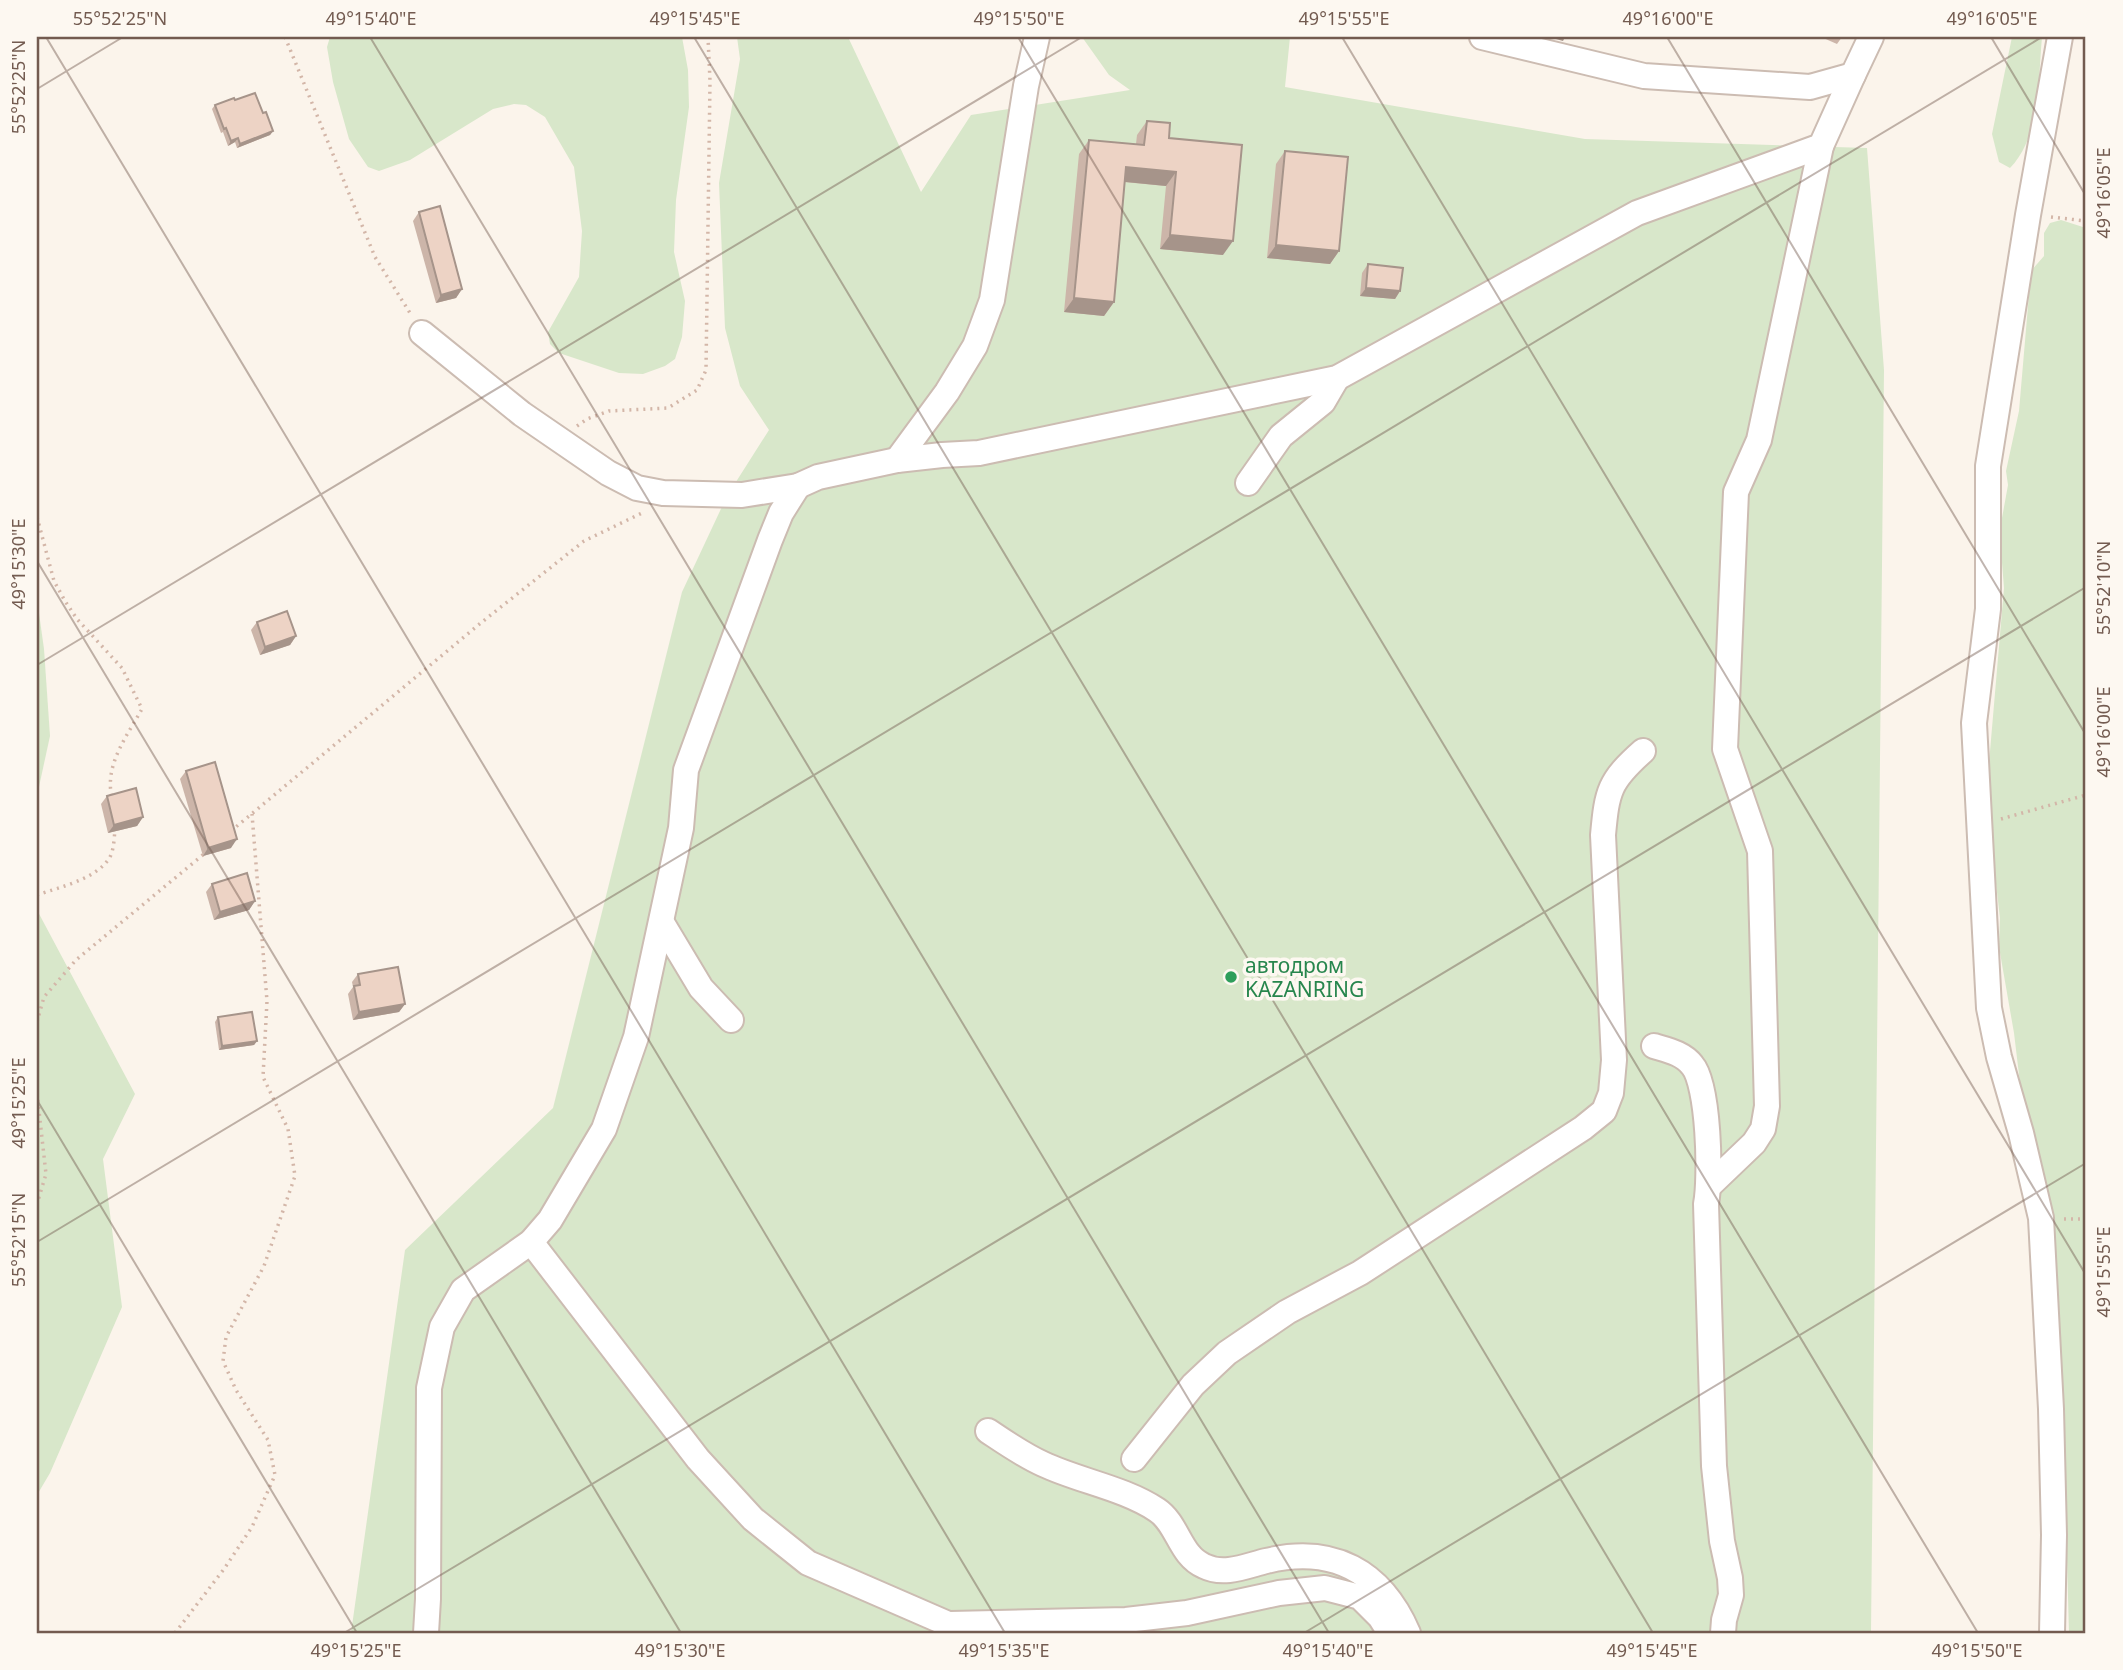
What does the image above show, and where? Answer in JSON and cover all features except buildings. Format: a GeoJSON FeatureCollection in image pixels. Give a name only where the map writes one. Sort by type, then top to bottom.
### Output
{"type":"FeatureCollection","features":[{"type":"Feature","properties":{"kind":"lane"},"geometry":{"type":"LineString","coordinates":[[897,460],[947,392],[975,346],[992,300],[1026,86],[1037,37]]}},
{"type":"Feature","properties":{"kind":"lane"},"geometry":{"type":"LineString","coordinates":[[1482,37],[1644,76],[1810,87],[1853,75]]}},
{"type":"Feature","properties":{"kind":"lane"},"geometry":{"type":"LineString","coordinates":[[1709,1186],[1754,1143],[1763,1129],[1766,1106],[1760,851],[1725,749],[1735,492],[1759,440],[1821,146],[1871,37]]}},
{"type":"Feature","properties":{"kind":"lane"},"geometry":{"type":"LineString","coordinates":[[2052,1633],[2053,1493],[2041,1218],[1989,1008],[1973,723],[1988,609],[1988,466],[2060,37]]}},
{"type":"Feature","properties":{"kind":"lane"},"geometry":{"type":"LineString","coordinates":[[422,332],[522,414],[608,473],[637,488],[663,493],[742,495],[798,486],[818,477],[897,460],[979,453],[1337,378],[1637,213],[1821,146]]}},
{"type":"Feature","properties":{"kind":"lane"},"geometry":{"type":"LineString","coordinates":[[1248,483],[1281,436],[1323,402],[1337,378]]}},
{"type":"Feature","properties":{"kind":"lane"},"geometry":{"type":"LineString","coordinates":[[426,1633],[429,1388],[442,1327],[463,1290],[531,1242],[550,1220],[604,1129],[636,1037],[662,923],[681,828],[686,769],[770,540],[781,513],[798,486]]}},
{"type":"Feature","properties":{"kind":"lane"},"geometry":{"type":"LineString","coordinates":[[1134,1459],[1194,1385],[1227,1353],[1287,1312],[1360,1273],[1583,1128],[1604,1111],[1611,1093],[1614,1060],[1603,835],[1606,807],[1612,785],[1623,768],[1643,751]]}},
{"type":"Feature","properties":{"kind":"lane"},"geometry":{"type":"LineString","coordinates":[[662,923],[701,988],[731,1020]]}},
{"type":"Feature","properties":{"kind":"lane"},"geometry":{"type":"LineString","coordinates":[[1654,1046],[1683,1056],[1693,1065],[1700,1078],[1704,1101],[1709,1186],[1706,1204],[1714,1466],[1722,1541],[1731,1586],[1723,1633]]}},
{"type":"Feature","properties":{"kind":"lane"},"geometry":{"type":"LineString","coordinates":[[531,1242],[698,1459],[753,1519],[807,1563],[969,1633]]}},
{"type":"Feature","properties":{"kind":"lane"},"geometry":{"type":"LineString","coordinates":[[988,1431],[1043,1464],[1142,1502],[1158,1511],[1167,1519],[1191,1558],[1200,1565],[1228,1571],[1299,1555],[1337,1560],[1353,1567],[1384,1593],[1408,1633]]}},
{"type":"Feature","properties":{"kind":"lane"},"geometry":{"type":"LineString","coordinates":[[946,1624],[1126,1620],[1187,1613],[1279,1593],[1325,1588],[1360,1597],[1380,1617],[1390,1633]]}},
{"type":"Feature","properties":{"kind":"path"},"geometry":{"type":"LineString","coordinates":[[285,37],[375,257],[422,332]]}},
{"type":"Feature","properties":{"kind":"path"},"geometry":{"type":"LineString","coordinates":[[559,439],[587,419],[608,411],[668,408],[697,390],[706,370],[710,82],[708,37]]}},
{"type":"Feature","properties":{"kind":"path"},"geometry":{"type":"LineString","coordinates":[[2028,215],[2086,221]]}},
{"type":"Feature","properties":{"kind":"path"},"geometry":{"type":"LineString","coordinates":[[231,831],[471,631],[584,541],[648,510],[663,493]]}},
{"type":"Feature","properties":{"kind":"path"},"geometry":{"type":"LineString","coordinates":[[37,517],[54,581],[77,619],[122,668],[142,709],[111,766],[110,789],[113,800]]}},
{"type":"Feature","properties":{"kind":"path"},"geometry":{"type":"LineString","coordinates":[[1979,825],[2086,795]]}},
{"type":"Feature","properties":{"kind":"path"},"geometry":{"type":"LineString","coordinates":[[175,1633],[252,1527],[275,1475],[268,1440],[236,1390],[223,1361],[226,1338],[264,1266],[295,1176],[288,1129],[263,1077],[267,1001],[252,814]]}},
{"type":"Feature","properties":{"kind":"path"},"geometry":{"type":"LineString","coordinates":[[37,895],[91,874],[109,859],[113,849],[115,824]]}},
{"type":"Feature","properties":{"kind":"path"},"geometry":{"type":"LineString","coordinates":[[37,1022],[44,997],[76,960],[210,848]]}},
{"type":"Feature","properties":{"kind":"path"},"geometry":{"type":"LineString","coordinates":[[37,1093],[46,1174],[37,1204]]}},
{"type":"Feature","properties":{"kind":"green space"},"geometry":{"type":"Polygon","coordinates":[[[330,37],[682,37],[688,70],[689,107],[676,200],[674,252],[685,301],[682,337],[675,359],[643,374],[619,373],[559,353],[550,344],[548,332],[579,277],[582,231],[574,167],[545,117],[526,105],[514,104],[493,109],[410,160],[379,171],[368,167],[349,139],[333,82],[327,47],[330,37]]]}},
{"type":"Feature","properties":{"kind":"green space","name":"автодром KAZANRING"},"geometry":{"type":"Polygon","coordinates":[[[737,37],[848,37],[921,192],[971,115],[1130,90],[1109,75],[1082,37],[1290,37],[1285,87],[1585,139],[1867,148],[1884,370],[1871,1633],[351,1633],[405,1250],[553,1108],[682,592],[727,496],[769,430],[740,386],[725,328],[719,183],[740,59],[737,37]]]}},
{"type":"Feature","properties":{"kind":"green space"},"geometry":{"type":"Polygon","coordinates":[[[2012,37],[2042,37],[2033,124],[2028,140],[2010,168],[1999,162],[1992,134],[2012,37]]]}},
{"type":"Feature","properties":{"kind":"green space"},"geometry":{"type":"Polygon","coordinates":[[[2061,220],[2086,228],[2086,1633],[2069,1633],[2064,1450],[2014,1033],[1999,947],[2000,918],[1986,798],[2004,588],[2001,550],[2002,518],[2008,485],[2006,471],[2019,411],[2031,271],[2044,256],[2044,233],[2050,223],[2061,220]]]}},
{"type":"Feature","properties":{"kind":"green space"},"geometry":{"type":"Polygon","coordinates":[[[37,599],[44,649],[50,736],[37,796],[37,599]]]}},
{"type":"Feature","properties":{"kind":"green space"},"geometry":{"type":"Polygon","coordinates":[[[37,910],[135,1094],[103,1159],[122,1307],[50,1473],[37,1495],[37,910]]]}},
{"type":"Feature","properties":{"kind":"place","name":"автодром KAZANRING"},"geometry":{"type":"Point","coordinates":[1231,977]}}]}
